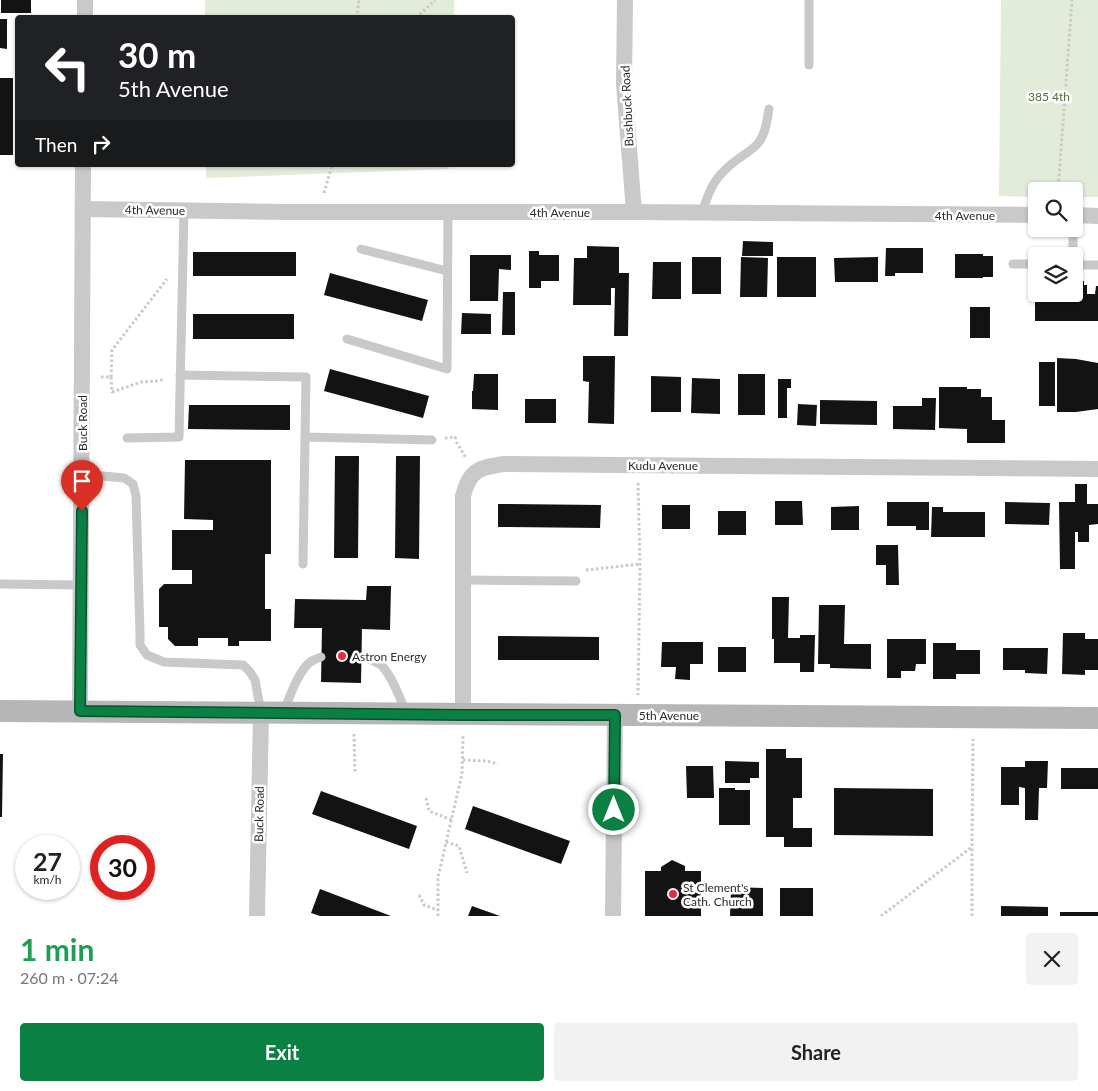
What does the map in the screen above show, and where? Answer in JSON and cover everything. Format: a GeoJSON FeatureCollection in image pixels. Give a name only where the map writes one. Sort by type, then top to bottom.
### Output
{"type":"FeatureCollection","features":[{"type":"Feature","properties":{"kind":"main road","name":"5th Avenue"},"geometry":{"type":"LineString","coordinates":[[0,712],[1098,718]]}},
{"type":"Feature","properties":{"kind":"street"},"geometry":{"type":"LineString","coordinates":[[85,0],[85,15]]}},
{"type":"Feature","properties":{"kind":"street","name":"Bushbuck Road"},"geometry":{"type":"LineString","coordinates":[[625,0],[624,84],[634,212]]}},
{"type":"Feature","properties":{"kind":"street","name":"Buck Road"},"geometry":{"type":"LineString","coordinates":[[80,711],[84,167]]}},
{"type":"Feature","properties":{"kind":"street","name":"4th Avenue"},"geometry":{"type":"LineString","coordinates":[[83,209],[284,212],[1028,215]]}},
{"type":"Feature","properties":{"kind":"street"},"geometry":{"type":"LineString","coordinates":[[1083,215],[1098,216]]}},
{"type":"Feature","properties":{"kind":"street","name":"Kudu Avenue"},"geometry":{"type":"LineString","coordinates":[[476,471],[504,464],[1098,469]]}},
{"type":"Feature","properties":{"kind":"street"},"geometry":{"type":"LineString","coordinates":[[463,715],[464,496],[467,482],[476,471]]}},
{"type":"Feature","properties":{"kind":"street","name":"Buck Road"},"geometry":{"type":"LineString","coordinates":[[256,916],[272,713]]}},
{"type":"Feature","properties":{"kind":"street"},"geometry":{"type":"LineString","coordinates":[[613,916],[615,715]]}},
{"type":"Feature","properties":{"kind":"lane"},"geometry":{"type":"LineString","coordinates":[[809,0],[809,65]]}},
{"type":"Feature","properties":{"kind":"lane"},"geometry":{"type":"LineString","coordinates":[[702,213],[713,183],[724,170],[759,142],[766,127],[770,109]]}},
{"type":"Feature","properties":{"kind":"lane"},"geometry":{"type":"LineString","coordinates":[[127,438],[179,437],[184,210]]}},
{"type":"Feature","properties":{"kind":"lane"},"geometry":{"type":"LineString","coordinates":[[347,339],[447,369],[448,212]]}},
{"type":"Feature","properties":{"kind":"lane"},"geometry":{"type":"LineString","coordinates":[[361,249],[447,271]]}},
{"type":"Feature","properties":{"kind":"lane"},"geometry":{"type":"LineString","coordinates":[[1014,264],[1028,264]]}},
{"type":"Feature","properties":{"kind":"lane"},"geometry":{"type":"LineString","coordinates":[[1083,264],[1098,264]]}},
{"type":"Feature","properties":{"kind":"lane"},"geometry":{"type":"LineString","coordinates":[[180,375],[306,377],[303,564]]}},
{"type":"Feature","properties":{"kind":"lane"},"geometry":{"type":"LineString","coordinates":[[305,437],[432,440]]}},
{"type":"Feature","properties":{"kind":"lane"},"geometry":{"type":"LineString","coordinates":[[82,474],[124,478],[133,484],[136,496],[140,645],[147,655],[164,662],[243,665],[255,680],[272,713],[305,667],[321,657]]}},
{"type":"Feature","properties":{"kind":"lane"},"geometry":{"type":"LineString","coordinates":[[464,580],[576,581]]}},
{"type":"Feature","properties":{"kind":"lane"},"geometry":{"type":"LineString","coordinates":[[0,584],[81,585]]}},
{"type":"Feature","properties":{"kind":"lane"},"geometry":{"type":"LineString","coordinates":[[362,657],[382,666],[389,676],[407,714]]}},
{"type":"Feature","properties":{"kind":"path"},"geometry":{"type":"LineString","coordinates":[[357,15],[359,0]]}},
{"type":"Feature","properties":{"kind":"path"},"geometry":{"type":"LineString","coordinates":[[419,15],[434,0]]}},
{"type":"Feature","properties":{"kind":"path"},"geometry":{"type":"LineString","coordinates":[[1059,182],[1072,0]]}},
{"type":"Feature","properties":{"kind":"path"},"geometry":{"type":"LineString","coordinates":[[322,199],[331,167]]}},
{"type":"Feature","properties":{"kind":"path"},"geometry":{"type":"LineString","coordinates":[[180,375],[158,382],[141,382],[112,392],[112,350],[168,278],[182,278]]}},
{"type":"Feature","properties":{"kind":"path"},"geometry":{"type":"LineString","coordinates":[[82,376],[111,377]]}},
{"type":"Feature","properties":{"kind":"path"},"geometry":{"type":"LineString","coordinates":[[432,440],[455,437],[476,471]]}},
{"type":"Feature","properties":{"kind":"path"},"geometry":{"type":"LineString","coordinates":[[638,465],[640,564],[638,715]]}},
{"type":"Feature","properties":{"kind":"path"},"geometry":{"type":"LineString","coordinates":[[576,581],[576,571],[640,564]]}},
{"type":"Feature","properties":{"kind":"path"},"geometry":{"type":"LineString","coordinates":[[353,714],[355,774]]}},
{"type":"Feature","properties":{"kind":"path"},"geometry":{"type":"LineString","coordinates":[[972,916],[974,717]]}},
{"type":"Feature","properties":{"kind":"path"},"geometry":{"type":"LineString","coordinates":[[438,916],[438,877],[462,774],[463,746]]}},
{"type":"Feature","properties":{"kind":"path"},"geometry":{"type":"LineString","coordinates":[[463,760],[488,760],[498,764]]}},
{"type":"Feature","properties":{"kind":"path"},"geometry":{"type":"LineString","coordinates":[[426,798],[429,810],[452,820]]}},
{"type":"Feature","properties":{"kind":"path"},"geometry":{"type":"LineString","coordinates":[[446,842],[459,846],[466,873]]}},
{"type":"Feature","properties":{"kind":"path"},"geometry":{"type":"LineString","coordinates":[[881,916],[972,847]]}},
{"type":"Feature","properties":{"kind":"path"},"geometry":{"type":"LineString","coordinates":[[419,895],[424,905],[438,910]]}},
{"type":"Feature","properties":{"kind":"green space"},"geometry":{"type":"Polygon","coordinates":[[[205,0],[454,0],[454,15],[205,15],[205,0]]]}},
{"type":"Feature","properties":{"kind":"green space","name":"385 4th"},"geometry":{"type":"Polygon","coordinates":[[[1001,0],[1098,0],[1098,197],[1083,197],[1083,182],[1028,182],[1028,197],[999,196],[1001,0]]]}},
{"type":"Feature","properties":{"kind":"green space"},"geometry":{"type":"Polygon","coordinates":[[[206,167],[449,167],[449,169],[206,178],[206,167]]]}},
{"type":"Feature","properties":{"kind":"building"},"geometry":{"type":"Polygon","coordinates":[[[1,0],[31,0],[31,13],[1,13],[1,0]]]}},
{"type":"Feature","properties":{"kind":"building"},"geometry":{"type":"Polygon","coordinates":[[[0,19],[7,19],[7,49],[0,48],[0,19]]]}},
{"type":"Feature","properties":{"kind":"building"},"geometry":{"type":"Polygon","coordinates":[[[0,78],[13,78],[13,155],[0,155],[0,78]]]}},
{"type":"Feature","properties":{"kind":"building"},"geometry":{"type":"Polygon","coordinates":[[[743,241],[773,242],[773,256],[742,256],[743,241]]]}},
{"type":"Feature","properties":{"kind":"building"},"geometry":{"type":"Polygon","coordinates":[[[587,246],[619,247],[619,273],[629,273],[628,336],[614,336],[615,288],[611,288],[611,305],[573,305],[574,258],[587,258],[587,246]]]}},
{"type":"Feature","properties":{"kind":"building"},"geometry":{"type":"Polygon","coordinates":[[[886,248],[923,248],[923,273],[895,273],[895,276],[885,276],[886,248]]]}},
{"type":"Feature","properties":{"kind":"building"},"geometry":{"type":"Polygon","coordinates":[[[529,251],[539,251],[539,255],[559,255],[559,281],[541,281],[541,288],[529,288],[529,251]]]}},
{"type":"Feature","properties":{"kind":"building"},"geometry":{"type":"Polygon","coordinates":[[[193,252],[296,252],[296,276],[193,276],[193,252]]]}},
{"type":"Feature","properties":{"kind":"building"},"geometry":{"type":"Polygon","coordinates":[[[955,254],[993,256],[993,277],[955,278],[955,254]]]}},
{"type":"Feature","properties":{"kind":"building"},"geometry":{"type":"Polygon","coordinates":[[[470,255],[511,255],[511,270],[499,269],[498,301],[470,301],[470,255]]]}},
{"type":"Feature","properties":{"kind":"building"},"geometry":{"type":"Polygon","coordinates":[[[692,257],[721,257],[721,294],[692,294],[692,257]]]}},
{"type":"Feature","properties":{"kind":"building"},"geometry":{"type":"Polygon","coordinates":[[[741,257],[768,258],[767,297],[740,297],[741,257]]]}},
{"type":"Feature","properties":{"kind":"building"},"geometry":{"type":"Polygon","coordinates":[[[777,257],[816,257],[816,297],[777,297],[777,257]]]}},
{"type":"Feature","properties":{"kind":"building"},"geometry":{"type":"Polygon","coordinates":[[[878,257],[878,282],[835,282],[834,258],[878,257]]]}},
{"type":"Feature","properties":{"kind":"building"},"geometry":{"type":"Polygon","coordinates":[[[653,262],[681,262],[681,299],[652,299],[653,262]]]}},
{"type":"Feature","properties":{"kind":"building"},"geometry":{"type":"Polygon","coordinates":[[[330,273],[428,300],[422,321],[324,295],[330,273]]]}},
{"type":"Feature","properties":{"kind":"building"},"geometry":{"type":"Polygon","coordinates":[[[1083,281],[1084,285],[1087,285],[1087,294],[1095,294],[1096,286],[1098,286],[1098,321],[1035,321],[1035,302],[1083,302],[1083,281]]]}},
{"type":"Feature","properties":{"kind":"building"},"geometry":{"type":"Polygon","coordinates":[[[503,292],[515,292],[515,335],[502,335],[503,292]]]}},
{"type":"Feature","properties":{"kind":"building"},"geometry":{"type":"Polygon","coordinates":[[[970,307],[990,307],[990,338],[970,338],[970,307]]]}},
{"type":"Feature","properties":{"kind":"building"},"geometry":{"type":"Polygon","coordinates":[[[462,313],[491,314],[491,334],[461,334],[462,313]]]}},
{"type":"Feature","properties":{"kind":"building"},"geometry":{"type":"Polygon","coordinates":[[[193,314],[294,314],[294,339],[193,339],[193,314]]]}},
{"type":"Feature","properties":{"kind":"building"},"geometry":{"type":"Polygon","coordinates":[[[583,356],[615,356],[614,424],[588,423],[589,382],[583,381],[583,356]]]}},
{"type":"Feature","properties":{"kind":"building"},"geometry":{"type":"Polygon","coordinates":[[[1057,358],[1098,363],[1098,409],[1057,412],[1057,358]]]}},
{"type":"Feature","properties":{"kind":"building"},"geometry":{"type":"Polygon","coordinates":[[[1039,362],[1055,362],[1055,406],[1039,406],[1039,362]]]}},
{"type":"Feature","properties":{"kind":"building"},"geometry":{"type":"Polygon","coordinates":[[[330,369],[429,396],[423,418],[324,391],[330,369]]]}},
{"type":"Feature","properties":{"kind":"building"},"geometry":{"type":"Polygon","coordinates":[[[474,374],[498,374],[498,410],[472,409],[474,374]]]}},
{"type":"Feature","properties":{"kind":"building"},"geometry":{"type":"Polygon","coordinates":[[[738,374],[765,374],[765,415],[738,415],[738,374]]]}},
{"type":"Feature","properties":{"kind":"building"},"geometry":{"type":"Polygon","coordinates":[[[651,376],[681,377],[681,412],[651,412],[651,376]]]}},
{"type":"Feature","properties":{"kind":"building"},"geometry":{"type":"Polygon","coordinates":[[[692,378],[720,379],[720,414],[691,413],[692,378]]]}},
{"type":"Feature","properties":{"kind":"building"},"geometry":{"type":"Polygon","coordinates":[[[778,379],[791,379],[791,388],[787,388],[787,418],[778,418],[778,379]]]}},
{"type":"Feature","properties":{"kind":"building"},"geometry":{"type":"Polygon","coordinates":[[[939,387],[981,389],[981,397],[992,397],[992,420],[1005,420],[1005,443],[967,443],[967,429],[939,428],[939,387]]]}},
{"type":"Feature","properties":{"kind":"building"},"geometry":{"type":"Polygon","coordinates":[[[922,398],[936,398],[935,430],[893,429],[893,406],[922,406],[922,398]]]}},
{"type":"Feature","properties":{"kind":"building"},"geometry":{"type":"Polygon","coordinates":[[[525,399],[556,399],[556,423],[525,423],[525,399]]]}},
{"type":"Feature","properties":{"kind":"building"},"geometry":{"type":"Polygon","coordinates":[[[820,400],[877,401],[877,425],[820,424],[820,400]]]}},
{"type":"Feature","properties":{"kind":"building"},"geometry":{"type":"Polygon","coordinates":[[[798,404],[817,405],[816,426],[797,425],[798,404]]]}},
{"type":"Feature","properties":{"kind":"building"},"geometry":{"type":"Polygon","coordinates":[[[189,405],[290,405],[290,430],[188,429],[189,405]]]}},
{"type":"Feature","properties":{"kind":"building"},"geometry":{"type":"Polygon","coordinates":[[[335,456],[359,456],[358,558],[334,558],[335,456]]]}},
{"type":"Feature","properties":{"kind":"building"},"geometry":{"type":"Polygon","coordinates":[[[396,456],[420,456],[419,559],[395,558],[396,456]]]}},
{"type":"Feature","properties":{"kind":"building"},"geometry":{"type":"Polygon","coordinates":[[[185,460],[271,460],[271,554],[265,554],[265,609],[271,609],[271,641],[239,641],[239,646],[228,646],[228,638],[198,638],[198,646],[175,646],[168,639],[168,627],[159,627],[159,589],[164,584],[192,584],[192,570],[172,570],[172,530],[213,530],[213,520],[184,519],[185,460]]]}},
{"type":"Feature","properties":{"kind":"building"},"geometry":{"type":"Polygon","coordinates":[[[1075,484],[1087,484],[1087,504],[1098,504],[1098,524],[1089,525],[1089,542],[1078,542],[1078,532],[1075,532],[1075,569],[1060,569],[1059,502],[1075,502],[1075,484]]]}},
{"type":"Feature","properties":{"kind":"building"},"geometry":{"type":"Polygon","coordinates":[[[775,501],[802,501],[803,525],[775,525],[775,501]]]}},
{"type":"Feature","properties":{"kind":"building"},"geometry":{"type":"Polygon","coordinates":[[[887,502],[929,502],[929,530],[916,530],[916,526],[887,526],[887,502]]]}},
{"type":"Feature","properties":{"kind":"building"},"geometry":{"type":"Polygon","coordinates":[[[1005,502],[1050,503],[1049,525],[1005,524],[1005,502]]]}},
{"type":"Feature","properties":{"kind":"building"},"geometry":{"type":"Polygon","coordinates":[[[498,504],[601,505],[600,528],[498,527],[498,504]]]}},
{"type":"Feature","properties":{"kind":"building"},"geometry":{"type":"Polygon","coordinates":[[[662,505],[690,505],[690,529],[662,529],[662,505]]]}},
{"type":"Feature","properties":{"kind":"building"},"geometry":{"type":"Polygon","coordinates":[[[859,506],[859,530],[831,530],[831,507],[859,506]]]}},
{"type":"Feature","properties":{"kind":"building"},"geometry":{"type":"Polygon","coordinates":[[[932,507],[943,507],[943,512],[985,512],[985,537],[931,537],[932,507]]]}},
{"type":"Feature","properties":{"kind":"building"},"geometry":{"type":"Polygon","coordinates":[[[718,511],[746,511],[746,535],[718,535],[718,511]]]}},
{"type":"Feature","properties":{"kind":"building"},"geometry":{"type":"Polygon","coordinates":[[[876,545],[898,545],[899,585],[886,585],[886,565],[876,565],[876,545]]]}},
{"type":"Feature","properties":{"kind":"building"},"geometry":{"type":"Polygon","coordinates":[[[367,586],[391,586],[390,630],[362,629],[361,683],[321,682],[322,628],[294,628],[295,599],[366,600],[367,586]]]}},
{"type":"Feature","properties":{"kind":"building"},"geometry":{"type":"Polygon","coordinates":[[[772,597],[789,597],[788,638],[800,638],[800,635],[815,635],[814,672],[800,672],[800,663],[774,663],[772,597]]]}},
{"type":"Feature","properties":{"kind":"building"},"geometry":{"type":"Polygon","coordinates":[[[819,605],[845,605],[844,644],[871,644],[871,669],[830,668],[830,664],[818,664],[819,605]]]}},
{"type":"Feature","properties":{"kind":"building"},"geometry":{"type":"Polygon","coordinates":[[[1063,633],[1085,633],[1085,639],[1098,639],[1098,670],[1085,670],[1085,675],[1062,674],[1063,633]]]}},
{"type":"Feature","properties":{"kind":"building"},"geometry":{"type":"Polygon","coordinates":[[[498,636],[599,637],[599,660],[498,660],[498,636]]]}},
{"type":"Feature","properties":{"kind":"building"},"geometry":{"type":"Polygon","coordinates":[[[887,639],[926,639],[926,664],[916,664],[915,671],[901,671],[901,678],[887,678],[887,639]]]}},
{"type":"Feature","properties":{"kind":"building"},"geometry":{"type":"Polygon","coordinates":[[[662,642],[703,642],[703,664],[690,664],[690,680],[675,679],[676,667],[661,667],[662,642]]]}},
{"type":"Feature","properties":{"kind":"building"},"geometry":{"type":"Polygon","coordinates":[[[933,643],[956,643],[956,650],[980,650],[980,674],[956,674],[956,679],[933,679],[933,643]]]}},
{"type":"Feature","properties":{"kind":"building"},"geometry":{"type":"Polygon","coordinates":[[[718,647],[746,647],[746,672],[718,672],[718,647]]]}},
{"type":"Feature","properties":{"kind":"building"},"geometry":{"type":"Polygon","coordinates":[[[1003,648],[1048,648],[1047,674],[1025,673],[1025,670],[1003,670],[1003,648]]]}},
{"type":"Feature","properties":{"kind":"building"},"geometry":{"type":"Polygon","coordinates":[[[766,749],[786,749],[786,758],[802,758],[802,798],[793,798],[793,828],[812,828],[812,847],[784,847],[784,837],[766,837],[766,749]]]}},
{"type":"Feature","properties":{"kind":"building"},"geometry":{"type":"Polygon","coordinates":[[[0,754],[3,754],[2,817],[0,817],[0,754]]]}},
{"type":"Feature","properties":{"kind":"building"},"geometry":{"type":"Polygon","coordinates":[[[725,761],[759,762],[759,778],[750,778],[750,783],[725,783],[725,761]]]}},
{"type":"Feature","properties":{"kind":"building"},"geometry":{"type":"Polygon","coordinates":[[[1025,761],[1048,761],[1047,788],[1039,788],[1038,820],[1025,820],[1025,788],[1019,787],[1019,805],[1001,805],[1001,767],[1025,767],[1025,761]]]}},
{"type":"Feature","properties":{"kind":"building"},"geometry":{"type":"Polygon","coordinates":[[[686,766],[713,766],[714,798],[687,798],[686,766]]]}},
{"type":"Feature","properties":{"kind":"building"},"geometry":{"type":"Polygon","coordinates":[[[1061,768],[1098,768],[1098,789],[1061,789],[1061,768]]]}},
{"type":"Feature","properties":{"kind":"building"},"geometry":{"type":"Polygon","coordinates":[[[719,788],[750,790],[750,825],[719,825],[719,788]]]}},
{"type":"Feature","properties":{"kind":"building"},"geometry":{"type":"Polygon","coordinates":[[[834,788],[933,789],[933,836],[834,835],[834,788]]]}},
{"type":"Feature","properties":{"kind":"building"},"geometry":{"type":"Polygon","coordinates":[[[321,791],[417,826],[409,849],[312,814],[321,791]]]}},
{"type":"Feature","properties":{"kind":"building"},"geometry":{"type":"Polygon","coordinates":[[[473,806],[570,841],[561,864],[465,829],[473,806]]]}},
{"type":"Feature","properties":{"kind":"building","name":"St Clement's Cath. Church"},"geometry":{"type":"Polygon","coordinates":[[[672,860],[685,866],[685,871],[701,871],[701,916],[645,916],[645,871],[661,871],[661,867],[672,860]]]}},
{"type":"Feature","properties":{"kind":"building"},"geometry":{"type":"Polygon","coordinates":[[[731,887],[763,888],[763,916],[730,916],[731,887]]]}},
{"type":"Feature","properties":{"kind":"building"},"geometry":{"type":"Polygon","coordinates":[[[780,888],[813,888],[813,916],[780,916],[780,888]]]}},
{"type":"Feature","properties":{"kind":"building"},"geometry":{"type":"Polygon","coordinates":[[[320,889],[391,916],[320,916],[311,913],[320,889]]]}},
{"type":"Feature","properties":{"kind":"building"},"geometry":{"type":"Polygon","coordinates":[[[472,906],[500,916],[468,916],[472,906]]]}},
{"type":"Feature","properties":{"kind":"building"},"geometry":{"type":"Polygon","coordinates":[[[1001,906],[1048,907],[1048,916],[1001,916],[1001,906]]]}},
{"type":"Feature","properties":{"kind":"building"},"geometry":{"type":"Polygon","coordinates":[[[1060,912],[1098,912],[1098,916],[1060,916],[1060,912]]]}},
{"type":"Feature","properties":{"kind":"place","name":"Astron Energy"},"geometry":{"type":"Point","coordinates":[342,656]}},
{"type":"Feature","properties":{"kind":"place","name":"St Clement's Cath. Church"},"geometry":{"type":"Point","coordinates":[673,894]}},
{"type":"Feature","properties":{"kind":"route"},"geometry":{"type":"LineString","coordinates":[[82,511],[80,711],[615,715],[614,810]]}}]}
